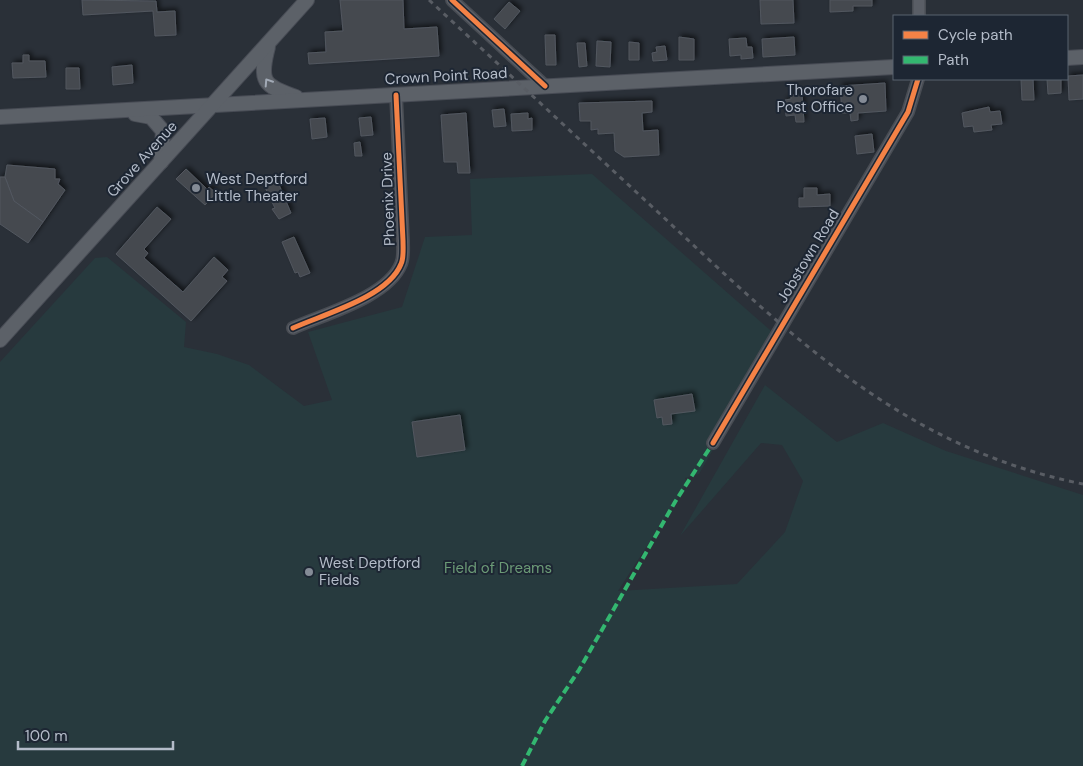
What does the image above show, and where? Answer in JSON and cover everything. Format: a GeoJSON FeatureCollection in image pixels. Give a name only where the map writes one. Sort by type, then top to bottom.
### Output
{"type":"FeatureCollection","features":[{"type":"Feature","properties":{"kind":"main road","name":"Grove Avenue"},"geometry":{"type":"LineString","coordinates":[[0,340],[307,0]]}},
{"type":"Feature","properties":{"kind":"main road"},"geometry":{"type":"LineString","coordinates":[[269,43],[262,69],[265,81],[273,89],[304,100]]}},
{"type":"Feature","properties":{"kind":"main road"},"geometry":{"type":"LineString","coordinates":[[1068,58],[1083,57]]}},
{"type":"Feature","properties":{"kind":"main road","name":"Crown Point Road"},"geometry":{"type":"LineString","coordinates":[[0,117],[893,67]]}},
{"type":"Feature","properties":{"kind":"main road"},"geometry":{"type":"LineString","coordinates":[[112,110],[150,117],[158,124],[163,131],[161,162]]}},
{"type":"Feature","properties":{"kind":"street"},"geometry":{"type":"LineString","coordinates":[[452,0],[545,86]]}},
{"type":"Feature","properties":{"kind":"street"},"geometry":{"type":"LineString","coordinates":[[919,0],[919,15]]}},
{"type":"Feature","properties":{"kind":"street","name":"Jobstown Road"},"geometry":{"type":"LineString","coordinates":[[713,443],[908,112],[918,80]]}},
{"type":"Feature","properties":{"kind":"street","name":"Phoenix Drive"},"geometry":{"type":"LineString","coordinates":[[293,328],[375,292],[389,281],[402,263],[403,241],[396,95]]}},
{"type":"Feature","properties":{"kind":"green space","name":"Field of Dreams"},"geometry":{"type":"Polygon","coordinates":[[[592,174],[778,337],[699,474],[685,478],[687,484],[618,591],[737,584],[785,532],[803,481],[782,445],[761,443],[680,536],[765,385],[837,442],[883,423],[946,451],[1083,495],[1083,766],[0,766],[0,362],[95,258],[107,257],[186,322],[184,347],[217,354],[249,365],[304,406],[332,400],[308,332],[402,307],[425,237],[472,235],[470,179],[592,174]]]}},
{"type":"Feature","properties":{"kind":"building"},"geometry":{"type":"Polygon","coordinates":[[[82,0],[156,1],[157,12],[175,11],[176,35],[155,36],[153,11],[83,15],[82,0]]]}},
{"type":"Feature","properties":{"kind":"building"},"geometry":{"type":"Polygon","coordinates":[[[340,0],[403,0],[404,29],[437,27],[439,56],[309,64],[308,53],[326,52],[325,32],[343,31],[340,0]]]}},
{"type":"Feature","properties":{"kind":"building"},"geometry":{"type":"Polygon","coordinates":[[[760,0],[793,0],[794,23],[761,24],[760,0]]]}},
{"type":"Feature","properties":{"kind":"building"},"geometry":{"type":"Polygon","coordinates":[[[830,0],[872,0],[872,6],[853,6],[853,11],[830,12],[830,0]]]}},
{"type":"Feature","properties":{"kind":"building"},"geometry":{"type":"Polygon","coordinates":[[[509,2],[520,11],[505,29],[494,19],[509,2]]]}},
{"type":"Feature","properties":{"kind":"building"},"geometry":{"type":"Polygon","coordinates":[[[545,35],[555,35],[556,65],[546,65],[545,35]]]}},
{"type":"Feature","properties":{"kind":"building"},"geometry":{"type":"Polygon","coordinates":[[[679,37],[694,39],[694,60],[679,60],[679,37]]]}},
{"type":"Feature","properties":{"kind":"building"},"geometry":{"type":"Polygon","coordinates":[[[794,37],[795,55],[763,57],[762,39],[794,37]]]}},
{"type":"Feature","properties":{"kind":"building"},"geometry":{"type":"Polygon","coordinates":[[[746,38],[747,47],[752,47],[753,58],[741,59],[741,55],[730,56],[729,39],[746,38]]]}},
{"type":"Feature","properties":{"kind":"building"},"geometry":{"type":"Polygon","coordinates":[[[597,41],[611,42],[610,67],[596,66],[597,41]]]}},
{"type":"Feature","properties":{"kind":"building"},"geometry":{"type":"Polygon","coordinates":[[[629,42],[639,43],[639,60],[629,60],[629,42]]]}},
{"type":"Feature","properties":{"kind":"building"},"geometry":{"type":"Polygon","coordinates":[[[577,43],[585,43],[587,66],[579,67],[577,43]]]}},
{"type":"Feature","properties":{"kind":"building"},"geometry":{"type":"Polygon","coordinates":[[[665,46],[667,60],[653,61],[652,53],[657,52],[656,47],[665,46]]]}},
{"type":"Feature","properties":{"kind":"building"},"geometry":{"type":"Polygon","coordinates":[[[23,55],[29,55],[29,61],[45,61],[46,77],[13,78],[12,63],[23,63],[23,55]]]}},
{"type":"Feature","properties":{"kind":"building"},"geometry":{"type":"Polygon","coordinates":[[[132,65],[133,83],[113,85],[112,67],[132,65]]]}},
{"type":"Feature","properties":{"kind":"building"},"geometry":{"type":"Polygon","coordinates":[[[66,68],[79,68],[80,89],[66,89],[66,68]]]}},
{"type":"Feature","properties":{"kind":"building"},"geometry":{"type":"Polygon","coordinates":[[[1083,75],[1083,99],[1069,100],[1068,76],[1083,75]]]}},
{"type":"Feature","properties":{"kind":"building"},"geometry":{"type":"Polygon","coordinates":[[[1021,80],[1033,80],[1034,100],[1022,100],[1021,80]]]}},
{"type":"Feature","properties":{"kind":"building"},"geometry":{"type":"Polygon","coordinates":[[[1047,80],[1061,80],[1061,93],[1048,94],[1047,80]]]}},
{"type":"Feature","properties":{"kind":"building","name":"Thorofare Post Office"},"geometry":{"type":"Polygon","coordinates":[[[885,83],[886,111],[858,113],[858,120],[851,121],[850,113],[842,113],[840,86],[885,83]]]}},
{"type":"Feature","properties":{"kind":"building"},"geometry":{"type":"Polygon","coordinates":[[[802,94],[804,122],[796,122],[795,115],[786,116],[785,100],[791,99],[791,95],[802,94]]]}},
{"type":"Feature","properties":{"kind":"building"},"geometry":{"type":"Polygon","coordinates":[[[652,101],[652,112],[642,113],[643,131],[658,130],[659,155],[624,157],[615,151],[614,133],[598,134],[598,129],[591,130],[591,121],[580,121],[579,103],[652,101]]]}},
{"type":"Feature","properties":{"kind":"building"},"geometry":{"type":"Polygon","coordinates":[[[989,107],[990,112],[1000,111],[1002,124],[991,125],[992,130],[974,132],[973,126],[964,127],[962,113],[989,107]]]}},
{"type":"Feature","properties":{"kind":"building"},"geometry":{"type":"Polygon","coordinates":[[[504,109],[506,126],[494,127],[492,110],[504,109]]]}},
{"type":"Feature","properties":{"kind":"building"},"geometry":{"type":"Polygon","coordinates":[[[466,113],[470,173],[458,173],[457,162],[444,162],[441,115],[466,113]]]}},
{"type":"Feature","properties":{"kind":"building"},"geometry":{"type":"Polygon","coordinates":[[[528,113],[528,119],[532,118],[532,130],[512,131],[511,114],[528,113]]]}},
{"type":"Feature","properties":{"kind":"building"},"geometry":{"type":"Polygon","coordinates":[[[371,117],[373,135],[361,136],[359,118],[371,117]]]}},
{"type":"Feature","properties":{"kind":"building"},"geometry":{"type":"Polygon","coordinates":[[[325,118],[327,137],[312,139],[310,119],[325,118]]]}},
{"type":"Feature","properties":{"kind":"building"},"geometry":{"type":"Polygon","coordinates":[[[872,134],[874,152],[857,154],[855,136],[872,134]]]}},
{"type":"Feature","properties":{"kind":"building"},"geometry":{"type":"Polygon","coordinates":[[[360,142],[362,156],[355,156],[354,143],[360,142]]]}},
{"type":"Feature","properties":{"kind":"building"},"geometry":{"type":"Polygon","coordinates":[[[7,165],[55,169],[55,179],[60,179],[58,184],[65,190],[43,222],[14,201],[5,177],[7,165]]]}},
{"type":"Feature","properties":{"kind":"building","name":"West Deptford Little Theater"},"geometry":{"type":"Polygon","coordinates":[[[186,169],[207,189],[209,187],[216,193],[205,205],[176,179],[186,169]]]}},
{"type":"Feature","properties":{"kind":"building"},"geometry":{"type":"Polygon","coordinates":[[[0,177],[5,177],[14,201],[43,222],[28,243],[0,224],[0,177]]]}},
{"type":"Feature","properties":{"kind":"building"},"geometry":{"type":"Polygon","coordinates":[[[277,180],[291,213],[279,219],[272,209],[275,208],[272,202],[276,201],[273,194],[269,196],[264,185],[277,180]]]}},
{"type":"Feature","properties":{"kind":"building"},"geometry":{"type":"Polygon","coordinates":[[[804,188],[817,188],[817,195],[830,194],[830,206],[799,207],[799,198],[804,198],[804,188]]]}},
{"type":"Feature","properties":{"kind":"building"},"geometry":{"type":"Polygon","coordinates":[[[157,207],[171,219],[144,249],[148,253],[144,258],[183,292],[214,257],[228,270],[222,277],[227,281],[191,321],[116,254],[157,207]]]}},
{"type":"Feature","properties":{"kind":"building"},"geometry":{"type":"Polygon","coordinates":[[[294,237],[310,273],[300,277],[298,272],[295,273],[282,242],[294,237]]]}},
{"type":"Feature","properties":{"kind":"building"},"geometry":{"type":"Polygon","coordinates":[[[692,394],[695,411],[671,414],[672,424],[663,425],[662,417],[657,418],[654,400],[692,394]]]}},
{"type":"Feature","properties":{"kind":"building"},"geometry":{"type":"Polygon","coordinates":[[[460,415],[465,450],[417,457],[412,422],[460,415]]]}},
{"type":"Feature","properties":{"kind":"railway"},"geometry":{"type":"LineString","coordinates":[[429,0],[755,302],[803,343],[852,380],[904,414],[959,443],[1018,467],[1083,484]]}},
{"type":"Feature","properties":{"kind":"marked path"},"geometry":{"type":"LineString","coordinates":[[522,766],[545,721],[579,670],[675,502],[713,443]]}},
{"type":"Feature","properties":{"kind":"cycle path"},"geometry":{"type":"LineString","coordinates":[[452,0],[545,86]]}},
{"type":"Feature","properties":{"kind":"cycle path"},"geometry":{"type":"LineString","coordinates":[[713,443],[908,112],[918,80]]}},
{"type":"Feature","properties":{"kind":"cycle path"},"geometry":{"type":"LineString","coordinates":[[293,328],[369,295],[394,276],[401,264],[403,241],[396,95]]}},
{"type":"Feature","properties":{"kind":"place","name":"Thorofare Post Office"},"geometry":{"type":"Point","coordinates":[863,99]}},
{"type":"Feature","properties":{"kind":"place","name":"West Deptford Little Theater"},"geometry":{"type":"Point","coordinates":[196,188]}},
{"type":"Feature","properties":{"kind":"place","name":"West Deptford Fields"},"geometry":{"type":"Point","coordinates":[309,572]}}]}
